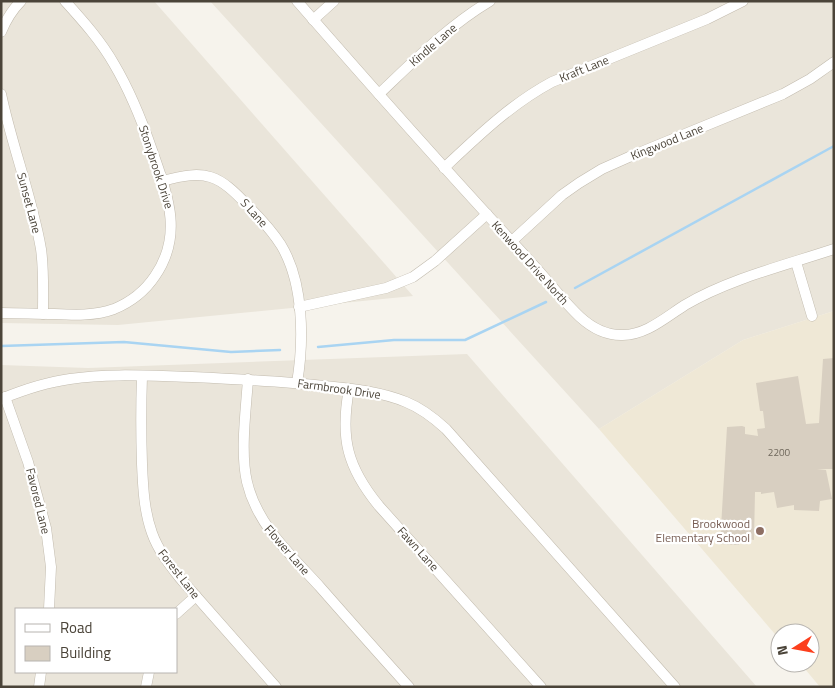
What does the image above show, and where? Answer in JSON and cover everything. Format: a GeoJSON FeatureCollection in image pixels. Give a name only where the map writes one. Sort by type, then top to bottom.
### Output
{"type":"FeatureCollection","features":[{"type":"Feature","properties":{"kind":"street"},"geometry":{"type":"LineString","coordinates":[[1,32],[13,9],[21,1]]}},
{"type":"Feature","properties":{"kind":"street","name":"Stonybrook Drive"},"geometry":{"type":"LineString","coordinates":[[1,313],[85,315],[116,308],[130,301],[141,292],[157,273],[165,258],[171,236],[170,206],[149,141],[134,104],[115,64],[65,1]]}},
{"type":"Feature","properties":{"kind":"street","name":"Kenwood Drive North"},"geometry":{"type":"LineString","coordinates":[[297,1],[566,304],[581,318],[604,332],[622,336],[638,332],[648,328],[685,305],[721,288],[834,249]]}},
{"type":"Feature","properties":{"kind":"street"},"geometry":{"type":"LineString","coordinates":[[313,20],[334,1]]}},
{"type":"Feature","properties":{"kind":"street","name":"Kindle Lane"},"geometry":{"type":"LineString","coordinates":[[379,94],[455,25],[490,1]]}},
{"type":"Feature","properties":{"kind":"street","name":"Kraft Lane"},"geometry":{"type":"LineString","coordinates":[[444,168],[515,104],[534,92],[552,82],[706,19],[743,1]]}},
{"type":"Feature","properties":{"kind":"street","name":"Kingwood Lane"},"geometry":{"type":"LineString","coordinates":[[512,241],[562,195],[602,170],[629,157],[783,94],[834,62]]}},
{"type":"Feature","properties":{"kind":"street","name":"Sunset Lane"},"geometry":{"type":"LineString","coordinates":[[1,94],[41,250],[43,314]]}},
{"type":"Feature","properties":{"kind":"street","name":"S Lane"},"geometry":{"type":"LineString","coordinates":[[162,181],[183,175],[195,174],[204,175],[223,183],[235,192],[262,221],[282,247],[293,274],[299,307],[302,346],[297,383]]}},
{"type":"Feature","properties":{"kind":"street"},"geometry":{"type":"LineString","coordinates":[[299,307],[386,288],[413,277],[435,261],[486,214]]}},
{"type":"Feature","properties":{"kind":"street"},"geometry":{"type":"LineString","coordinates":[[796,262],[812,316]]}},
{"type":"Feature","properties":{"kind":"street","name":"Farmbrook Drive"},"geometry":{"type":"LineString","coordinates":[[3,398],[42,385],[69,379],[142,376],[248,379],[297,383],[370,392],[399,399],[423,410],[435,419],[475,461],[673,686]]}},
{"type":"Feature","properties":{"kind":"street","name":"Forest Lane"},"geometry":{"type":"LineString","coordinates":[[142,376],[141,434],[144,496],[152,533],[163,554],[180,578],[276,687]]}},
{"type":"Feature","properties":{"kind":"street","name":"Flower Lane"},"geometry":{"type":"LineString","coordinates":[[248,379],[244,431],[244,468],[250,494],[258,512],[285,550],[409,687]]}},
{"type":"Feature","properties":{"kind":"street","name":"Fawn Lane"},"geometry":{"type":"LineString","coordinates":[[350,389],[345,429],[350,457],[360,479],[379,506],[541,687]]}},
{"type":"Feature","properties":{"kind":"street","name":"Favored Lane"},"geometry":{"type":"LineString","coordinates":[[3,398],[28,462],[46,528],[51,567],[49,608]]}},
{"type":"Feature","properties":{"kind":"street"},"geometry":{"type":"LineString","coordinates":[[178,612],[196,596]]}},
{"type":"Feature","properties":{"kind":"street"},"geometry":{"type":"LineString","coordinates":[[39,687],[41,673]]}},
{"type":"Feature","properties":{"kind":"street"},"geometry":{"type":"LineString","coordinates":[[146,687],[149,673]]}},
{"type":"Feature","properties":{"kind":"shaded area"},"geometry":{"type":"Polygon","coordinates":[[[1,1],[154,1],[413,296],[118,325],[1,323],[1,1]]]}},
{"type":"Feature","properties":{"kind":"shaded area"},"geometry":{"type":"Polygon","coordinates":[[[210,1],[834,1],[834,311],[743,340],[599,429],[210,1]]]}},
{"type":"Feature","properties":{"kind":"shaded area","name":"Brookwood Elementary School"},"geometry":{"type":"Polygon","coordinates":[[[834,311],[834,687],[820,687],[808,673],[820,673],[820,623],[770,623],[770,628],[599,429],[743,340],[834,311]]]}},
{"type":"Feature","properties":{"kind":"shaded area"},"geometry":{"type":"Polygon","coordinates":[[[467,354],[757,687],[1,687],[1,365],[88,368],[467,354]]]}},
{"type":"Feature","properties":{"kind":"building","name":"Brookwood Elementary School"},"geometry":{"type":"Polygon","coordinates":[[[834,358],[834,469],[817,469],[826,470],[832,499],[820,501],[819,511],[794,510],[794,505],[777,508],[774,492],[761,494],[761,492],[755,492],[754,540],[739,538],[739,545],[720,544],[727,427],[742,426],[745,427],[745,434],[758,436],[757,429],[765,428],[763,411],[760,411],[756,383],[798,376],[806,424],[819,423],[823,359],[834,358]]]}},
{"type":"Feature","properties":{"kind":"waterway"},"geometry":{"type":"LineString","coordinates":[[575,288],[834,146]]}},
{"type":"Feature","properties":{"kind":"waterway"},"geometry":{"type":"LineString","coordinates":[[318,347],[394,340],[465,340],[546,302]]}},
{"type":"Feature","properties":{"kind":"waterway"},"geometry":{"type":"LineString","coordinates":[[1,346],[124,342],[231,352],[280,350]]}},
{"type":"Feature","properties":{"kind":"place","name":"Brookwood Elementary School"},"geometry":{"type":"Point","coordinates":[760,531]}}]}
